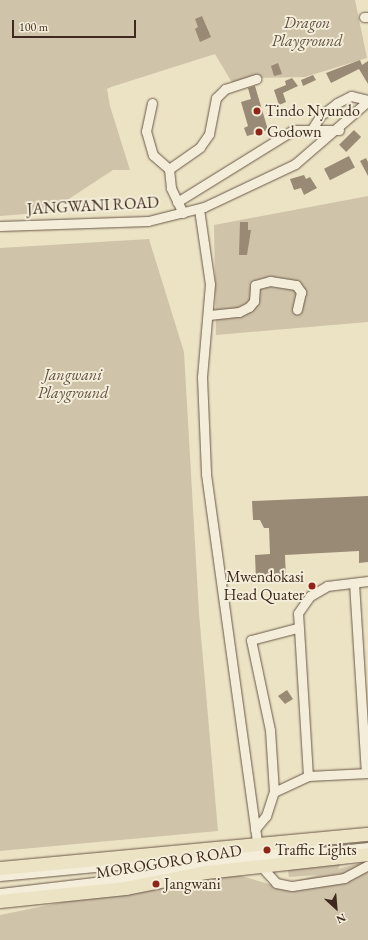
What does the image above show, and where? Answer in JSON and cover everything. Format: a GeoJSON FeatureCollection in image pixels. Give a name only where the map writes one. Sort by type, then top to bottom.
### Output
{"type":"FeatureCollection","features":[{"type":"Feature","properties":{"kind":"highway","name":"MOROGORO ROAD"},"geometry":{"type":"LineString","coordinates":[[0,901],[125,888],[259,855],[368,834]]}},
{"type":"Feature","properties":{"kind":"highway","name":"MOROGORO ROAD"},"geometry":{"type":"LineString","coordinates":[[0,868],[259,855],[368,854]]}},
{"type":"Feature","properties":{"kind":"street"},"geometry":{"type":"LineString","coordinates":[[168,169],[200,147],[209,134],[216,98],[225,90],[256,79]]}},
{"type":"Feature","properties":{"kind":"street"},"geometry":{"type":"LineString","coordinates":[[312,128],[320,116],[337,103],[351,96],[368,100]]}},
{"type":"Feature","properties":{"kind":"street","name":"JANGWANI ROAD"},"geometry":{"type":"LineString","coordinates":[[0,226],[148,220],[199,209],[274,177],[338,130],[368,100]]}},
{"type":"Feature","properties":{"kind":"street"},"geometry":{"type":"LineString","coordinates":[[152,103],[146,131],[153,155],[168,169],[177,202],[182,213]]}},
{"type":"Feature","properties":{"kind":"street"},"geometry":{"type":"LineString","coordinates":[[177,202],[293,130],[312,128],[338,130]]}},
{"type":"Feature","properties":{"kind":"street"},"geometry":{"type":"LineString","coordinates":[[199,209],[207,255],[209,315],[202,377],[206,474],[259,855],[276,883],[292,886],[344,878],[368,865]]}},
{"type":"Feature","properties":{"kind":"street"},"geometry":{"type":"LineString","coordinates":[[209,315],[239,312],[249,307],[254,301],[255,284],[270,281],[296,285],[301,292],[297,310]]}},
{"type":"Feature","properties":{"kind":"street"},"geometry":{"type":"LineString","coordinates":[[308,776],[297,628],[298,613],[310,596],[327,586],[368,581]]}},
{"type":"Feature","properties":{"kind":"street"},"geometry":{"type":"LineString","coordinates":[[274,792],[308,776],[367,773],[354,582]]}},
{"type":"Feature","properties":{"kind":"street"},"geometry":{"type":"LineString","coordinates":[[255,829],[266,816],[274,792],[270,730],[252,640],[297,628]]}},
{"type":"Feature","properties":{"kind":"street","name":"MOROGORO ROAD"},"geometry":{"type":"LineString","coordinates":[[0,893],[259,855],[368,841]]}},
{"type":"Feature","properties":{"kind":"street","name":"MOROGORO ROAD"},"geometry":{"type":"LineString","coordinates":[[0,876],[368,847]]}},
{"type":"Feature","properties":{"kind":"green space","name":"Dragon Playground"},"geometry":{"type":"Polygon","coordinates":[[[0,0],[355,0],[367,58],[305,77],[253,78],[234,86],[215,54],[111,87],[107,89],[110,106],[130,170],[113,170],[49,212],[0,216],[0,0]]]}},
{"type":"Feature","properties":{"kind":"green space"},"geometry":{"type":"Polygon","coordinates":[[[368,196],[368,322],[216,335],[214,225],[368,196]]]}},
{"type":"Feature","properties":{"kind":"green space","name":"Jangwani Playground"},"geometry":{"type":"Polygon","coordinates":[[[149,239],[184,352],[199,613],[218,831],[0,851],[0,248],[149,239]]]}},
{"type":"Feature","properties":{"kind":"green space"},"geometry":{"type":"Polygon","coordinates":[[[342,861],[338,869],[368,861],[368,940],[0,940],[0,915],[220,870],[276,886],[318,875],[289,877],[287,865],[342,861]]]}},
{"type":"Feature","properties":{"kind":"building"},"geometry":{"type":"Polygon","coordinates":[[[202,16],[211,37],[200,42],[195,29],[198,27],[195,19],[202,16]]]}},
{"type":"Feature","properties":{"kind":"building"},"geometry":{"type":"Polygon","coordinates":[[[360,60],[362,65],[368,61],[368,84],[359,69],[331,83],[326,73],[360,60]]]}},
{"type":"Feature","properties":{"kind":"building"},"geometry":{"type":"Polygon","coordinates":[[[278,63],[282,74],[274,76],[271,66],[278,63]]]}},
{"type":"Feature","properties":{"kind":"building"},"geometry":{"type":"Polygon","coordinates":[[[313,75],[316,80],[303,86],[301,80],[313,75]]]}},
{"type":"Feature","properties":{"kind":"building"},"geometry":{"type":"Polygon","coordinates":[[[292,78],[298,86],[283,93],[286,102],[279,105],[274,90],[286,85],[285,81],[292,78]]]}},
{"type":"Feature","properties":{"kind":"building"},"geometry":{"type":"Polygon","coordinates":[[[255,86],[268,130],[247,136],[244,128],[248,126],[241,102],[251,99],[248,88],[255,86]]]}},
{"type":"Feature","properties":{"kind":"building"},"geometry":{"type":"Polygon","coordinates":[[[354,130],[361,137],[346,152],[339,145],[354,130]]]}},
{"type":"Feature","properties":{"kind":"building"},"geometry":{"type":"Polygon","coordinates":[[[349,156],[355,168],[330,180],[324,169],[349,156]]]}},
{"type":"Feature","properties":{"kind":"building"},"geometry":{"type":"Polygon","coordinates":[[[366,158],[368,162],[368,176],[360,161],[366,158]]]}},
{"type":"Feature","properties":{"kind":"building"},"geometry":{"type":"Polygon","coordinates":[[[304,175],[306,179],[310,177],[317,188],[304,195],[301,188],[294,190],[290,179],[304,175]]]}},
{"type":"Feature","properties":{"kind":"building"},"geometry":{"type":"Polygon","coordinates":[[[240,222],[248,222],[248,230],[251,230],[247,255],[239,255],[240,222]]]}},
{"type":"Feature","properties":{"kind":"building"},"geometry":{"type":"Polygon","coordinates":[[[368,496],[368,562],[359,563],[359,551],[285,555],[286,579],[256,580],[255,555],[270,554],[269,528],[264,528],[260,520],[253,520],[252,501],[368,496]]]}},
{"type":"Feature","properties":{"kind":"building"},"geometry":{"type":"Polygon","coordinates":[[[287,690],[293,699],[285,704],[278,696],[287,690]]]}},
{"type":"Feature","properties":{"kind":"place","name":"Tindo Nyundo"},"geometry":{"type":"Point","coordinates":[257,111]}},
{"type":"Feature","properties":{"kind":"place","name":"Godown"},"geometry":{"type":"Point","coordinates":[259,132]}},
{"type":"Feature","properties":{"kind":"place","name":"Mwendokasi Head Quater"},"geometry":{"type":"Point","coordinates":[312,586]}},
{"type":"Feature","properties":{"kind":"place","name":"Traffic Lights"},"geometry":{"type":"Point","coordinates":[267,850]}},
{"type":"Feature","properties":{"kind":"place","name":"Jangwani"},"geometry":{"type":"Point","coordinates":[156,884]}}]}
